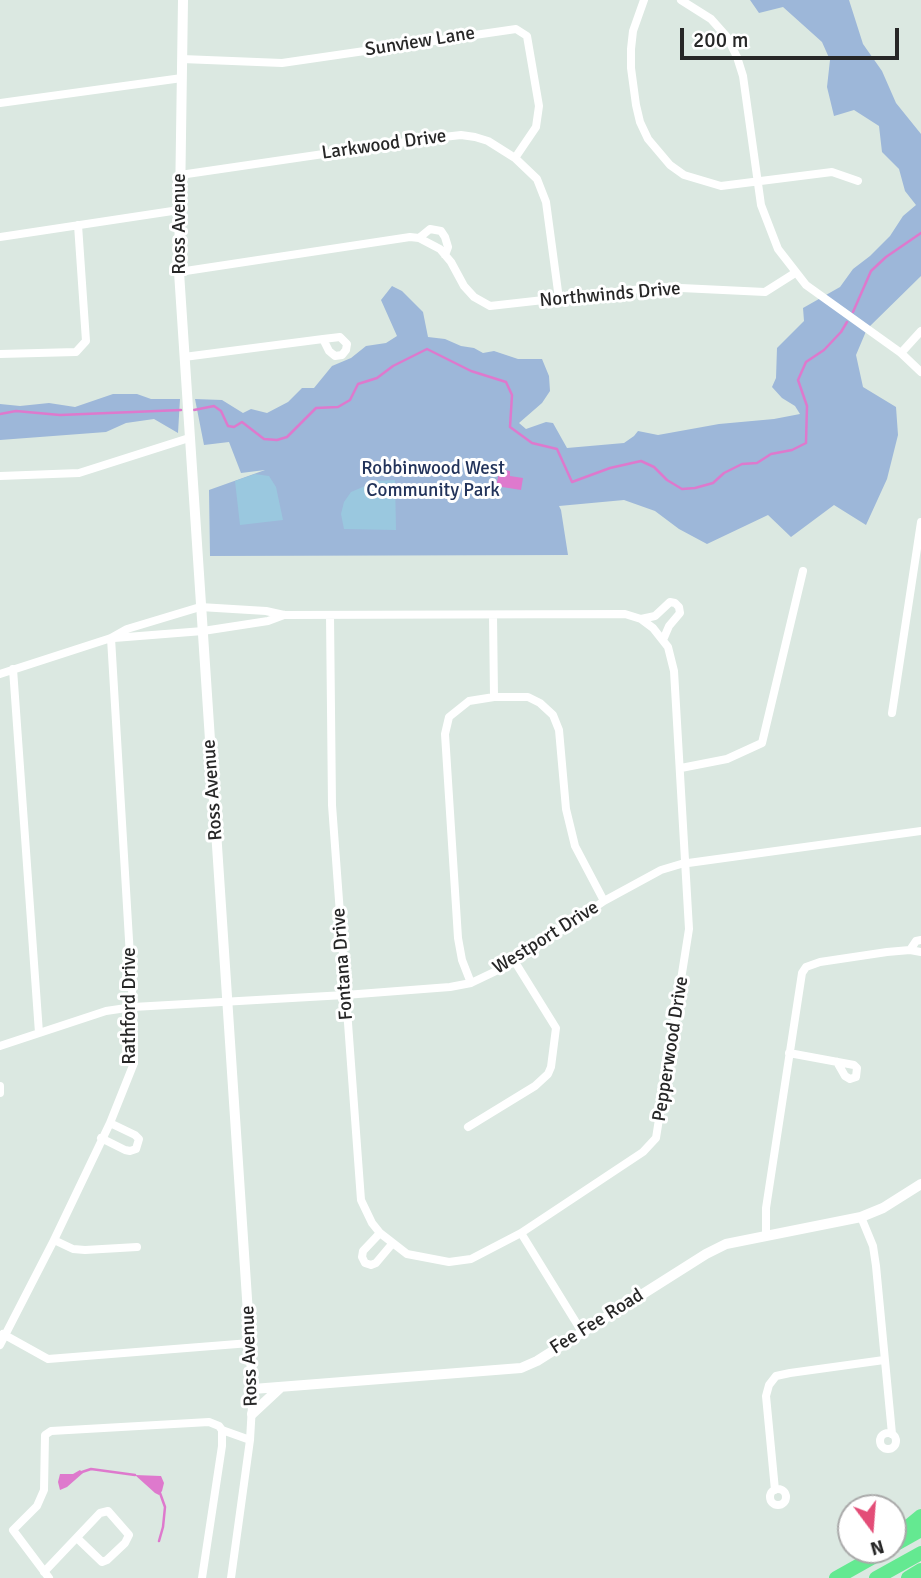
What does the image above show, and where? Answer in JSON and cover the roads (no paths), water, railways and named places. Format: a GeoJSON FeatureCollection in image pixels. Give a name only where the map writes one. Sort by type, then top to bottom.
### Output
{"type":"FeatureCollection","features":[{"type":"Feature","properties":{"kind":"highway"},"geometry":{"type":"LineString","coordinates":[[907,1528],[921,1516]]}},
{"type":"Feature","properties":{"kind":"highway"},"geometry":{"type":"LineString","coordinates":[[876,1578],[921,1553]]}},
{"type":"Feature","properties":{"kind":"highway"},"geometry":{"type":"LineString","coordinates":[[836,1578],[859,1564]]}},
{"type":"Feature","properties":{"kind":"highway"},"geometry":{"type":"LineString","coordinates":[[908,1578],[921,1570]]}},
{"type":"Feature","properties":{"kind":"street","name":"Ross Avenue"},"geometry":{"type":"LineString","coordinates":[[183,0],[179,272],[253,1389],[250,1440],[231,1578]]}},
{"type":"Feature","properties":{"kind":"street"},"geometry":{"type":"LineString","coordinates":[[644,0],[633,31],[631,68],[640,122],[658,154],[684,175],[721,186],[832,172],[858,181]]}},
{"type":"Feature","properties":{"kind":"street"},"geometry":{"type":"LineString","coordinates":[[681,0],[711,19],[727,37],[737,57],[743,76],[762,209],[778,249],[795,273],[818,295],[901,353],[921,372]]}},
{"type":"Feature","properties":{"kind":"street","name":"Sunview Lane"},"geometry":{"type":"LineString","coordinates":[[182,59],[282,63],[516,29],[527,36],[539,106],[536,127],[515,158]]}},
{"type":"Feature","properties":{"kind":"street"},"geometry":{"type":"LineString","coordinates":[[0,103],[182,78]]}},
{"type":"Feature","properties":{"kind":"street","name":"Larkwood Drive"},"geometry":{"type":"LineString","coordinates":[[180,175],[461,135],[488,141],[515,158],[537,179],[547,202],[559,299]]}},
{"type":"Feature","properties":{"kind":"street"},"geometry":{"type":"LineString","coordinates":[[0,237],[179,210]]}},
{"type":"Feature","properties":{"kind":"street"},"geometry":{"type":"LineString","coordinates":[[0,354],[76,352],[86,341],[78,225]]}},
{"type":"Feature","properties":{"kind":"street","name":"Northwinds Drive"},"geometry":{"type":"LineString","coordinates":[[419,238],[430,229],[441,231],[446,237],[448,247],[445,255]]}},
{"type":"Feature","properties":{"kind":"street","name":"Northwinds Drive"},"geometry":{"type":"LineString","coordinates":[[179,272],[403,238],[419,238],[440,249],[474,297],[490,306],[660,287],[765,292],[795,273]]}},
{"type":"Feature","properties":{"kind":"street"},"geometry":{"type":"LineString","coordinates":[[901,353],[921,331]]}},
{"type":"Feature","properties":{"kind":"street"},"geometry":{"type":"LineString","coordinates":[[184,357],[323,339]]}},
{"type":"Feature","properties":{"kind":"street"},"geometry":{"type":"LineString","coordinates":[[0,476],[79,473],[189,438]]}},
{"type":"Feature","properties":{"kind":"street"},"geometry":{"type":"LineString","coordinates":[[892,713],[919,560],[918,529],[921,522]]}},
{"type":"Feature","properties":{"kind":"street"},"geometry":{"type":"LineString","coordinates":[[681,768],[727,759],[762,743],[803,571]]}},
{"type":"Feature","properties":{"kind":"street"},"geometry":{"type":"LineString","coordinates":[[0,674],[111,638],[127,629],[200,607],[266,611],[284,615],[625,614],[641,620],[655,616],[670,602],[675,603],[680,613],[669,626],[663,640]]}},
{"type":"Feature","properties":{"kind":"street"},"geometry":{"type":"LineString","coordinates":[[111,638],[203,631],[268,621],[284,615]]}},
{"type":"Feature","properties":{"kind":"street","name":"Fontana Drive"},"geometry":{"type":"LineString","coordinates":[[330,615],[332,806],[358,1189],[365,1211],[380,1233]]}},
{"type":"Feature","properties":{"kind":"street"},"geometry":{"type":"LineString","coordinates":[[493,615],[494,696]]}},
{"type":"Feature","properties":{"kind":"street","name":"Pepperwood Drive"},"geometry":{"type":"LineString","coordinates":[[380,1233],[407,1254],[425,1259],[459,1261],[479,1255],[521,1233],[643,1152],[656,1138],[689,929],[674,671],[668,647],[653,628],[641,620]]}},
{"type":"Feature","properties":{"kind":"street","name":"Rathford Drive"},"geometry":{"type":"LineString","coordinates":[[0,1345],[2,1334],[54,1240],[110,1123],[134,1063],[111,638]]}},
{"type":"Feature","properties":{"kind":"street"},"geometry":{"type":"LineString","coordinates":[[13,669],[39,1033]]}},
{"type":"Feature","properties":{"kind":"street"},"geometry":{"type":"LineString","coordinates":[[471,984],[462,960],[458,938],[445,734],[449,717],[469,701],[494,696],[527,697],[540,703],[553,715],[559,730],[566,809],[571,829],[583,863],[604,901]]}},
{"type":"Feature","properties":{"kind":"street","name":"Westport Drive"},"geometry":{"type":"LineString","coordinates":[[0,1046],[106,1011],[133,1007],[345,995],[471,984],[515,962],[604,901],[661,870],[686,864],[921,831]]}},
{"type":"Feature","properties":{"kind":"street"},"geometry":{"type":"LineString","coordinates":[[910,950],[916,941],[921,940]]}},
{"type":"Feature","properties":{"kind":"street"},"geometry":{"type":"LineString","coordinates":[[766,1235],[766,1208],[802,973],[806,967],[820,962],[910,950],[921,952]]}},
{"type":"Feature","properties":{"kind":"street"},"geometry":{"type":"LineString","coordinates":[[468,1127],[535,1086],[547,1076],[551,1067],[556,1028],[515,962]]}},
{"type":"Feature","properties":{"kind":"street"},"geometry":{"type":"LineString","coordinates":[[789,1053],[837,1062]]}},
{"type":"Feature","properties":{"kind":"street"},"geometry":{"type":"LineString","coordinates":[[0,1086],[0,1093]]}},
{"type":"Feature","properties":{"kind":"street"},"geometry":{"type":"LineString","coordinates":[[101,1138],[125,1150],[136,1149],[138,1139],[135,1135],[110,1123]]}},
{"type":"Feature","properties":{"kind":"street","name":"Fee Fee Road"},"geometry":{"type":"LineString","coordinates":[[253,1389],[521,1368],[537,1361],[726,1244],[861,1217],[883,1208],[921,1184]]}},
{"type":"Feature","properties":{"kind":"street"},"geometry":{"type":"LineString","coordinates":[[861,1217],[873,1246],[876,1263],[892,1434]]}},
{"type":"Feature","properties":{"kind":"street"},"geometry":{"type":"LineString","coordinates":[[380,1233],[363,1251],[365,1263],[376,1263],[392,1244]]}},
{"type":"Feature","properties":{"kind":"street"},"geometry":{"type":"LineString","coordinates":[[521,1233],[582,1332]]}},
{"type":"Feature","properties":{"kind":"street"},"geometry":{"type":"LineString","coordinates":[[54,1240],[73,1249],[137,1247]]}},
{"type":"Feature","properties":{"kind":"street"},"geometry":{"type":"LineString","coordinates":[[2,1334],[48,1359],[250,1343]]}},
{"type":"Feature","properties":{"kind":"street"},"geometry":{"type":"LineString","coordinates":[[775,1490],[766,1396],[769,1385],[776,1376],[884,1360]]}},
{"type":"Feature","properties":{"kind":"street"},"geometry":{"type":"LineString","coordinates":[[252,1414],[281,1387]]}},
{"type":"Feature","properties":{"kind":"street"},"geometry":{"type":"LineString","coordinates":[[77,1538],[102,1562],[125,1543],[130,1535],[108,1511],[100,1513],[77,1538],[47,1575],[13,1530],[37,1506],[44,1490],[43,1442],[51,1431],[209,1422],[250,1440]]}},
{"type":"Feature","properties":{"kind":"street"},"geometry":{"type":"LineString","coordinates":[[202,1578],[222,1447],[222,1430]]}},
{"type":"Feature","properties":{"kind":"waterway"},"geometry":{"type":"LineString","coordinates":[[853,312],[871,271],[921,233]]}},
{"type":"Feature","properties":{"kind":"waterway"},"geometry":{"type":"LineString","coordinates":[[194,410],[214,406],[221,411],[228,426],[234,427],[242,422],[264,439],[277,440],[287,437],[316,408],[338,407],[350,400],[358,384],[377,378],[393,366],[427,349],[471,371],[506,382],[512,395],[510,427],[532,443],[557,449],[572,482],[610,468],[641,461],[654,467],[667,480],[682,489],[695,488],[713,483],[724,473],[742,464],[757,463],[771,454],[792,450],[806,443],[807,406],[798,380],[806,362],[824,350],[847,322]]}},
{"type":"Feature","properties":{"kind":"waterway"},"geometry":{"type":"LineString","coordinates":[[0,414],[16,411],[60,415],[181,410]]}},
{"type":"Feature","properties":{"kind":"waterway"},"geometry":{"type":"LineString","coordinates":[[82,1472],[91,1469],[135,1475]]}},
{"type":"Feature","properties":{"kind":"waterway"},"geometry":{"type":"LineString","coordinates":[[159,1541],[165,1507],[160,1493]]}},
{"type":"Feature","properties":{"kind":"park label","name":"Robbinwood West Community Park"},"geometry":{"type":"Point","coordinates":[433,480]}}]}
